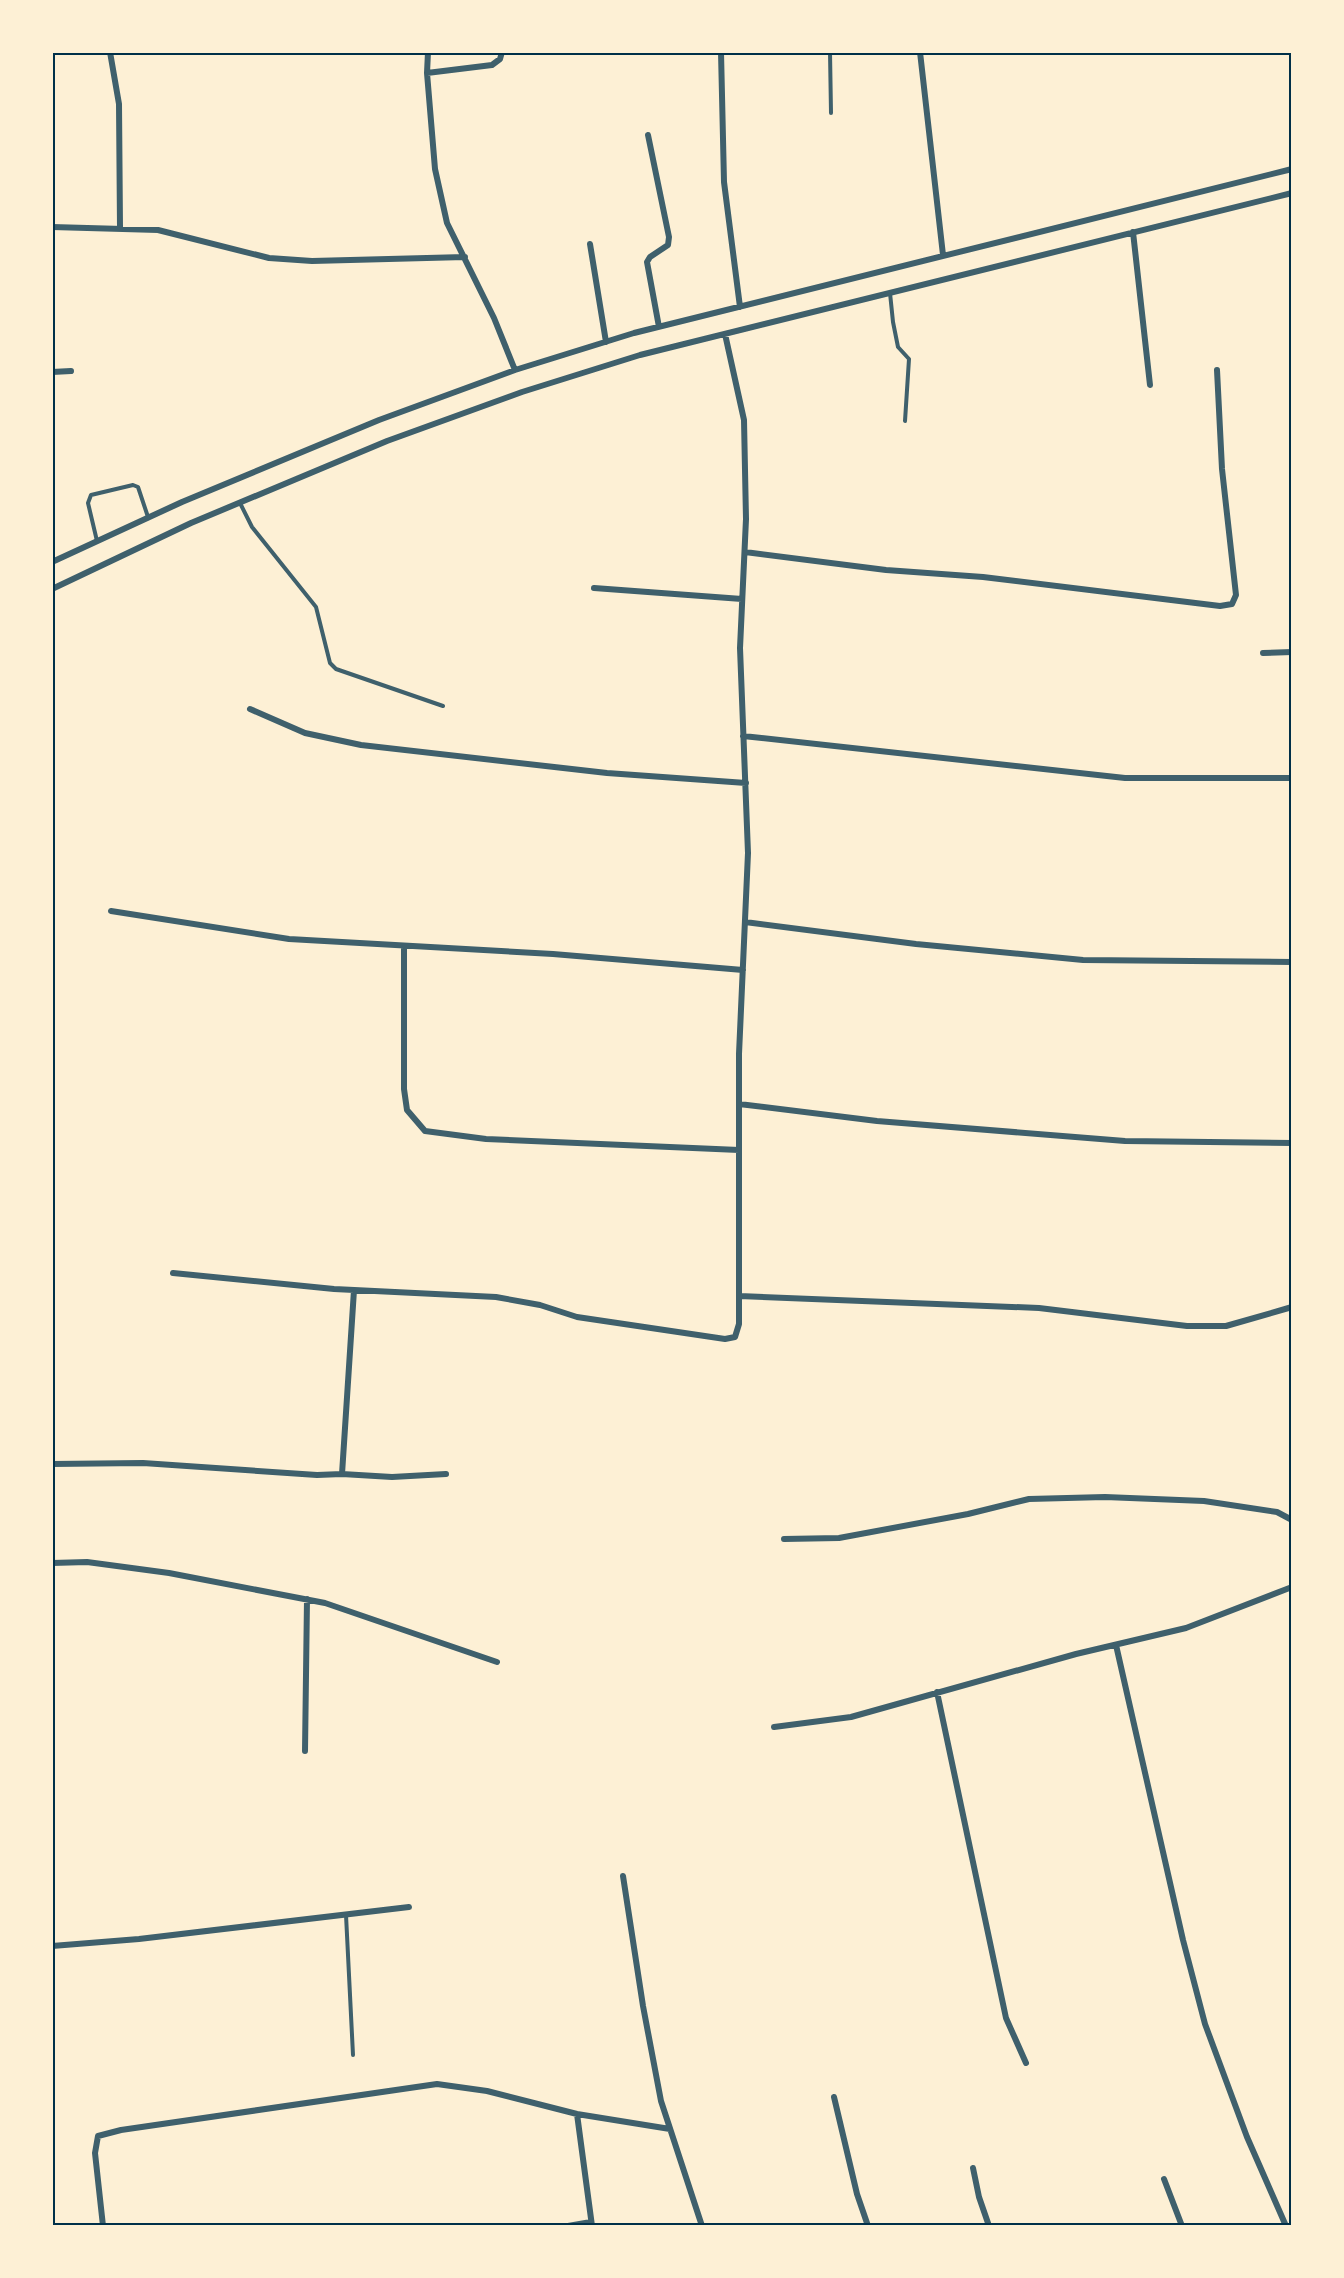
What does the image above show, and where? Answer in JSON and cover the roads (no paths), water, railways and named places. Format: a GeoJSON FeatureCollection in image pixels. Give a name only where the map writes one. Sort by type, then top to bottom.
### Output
{"type":"FeatureCollection","features":[{"type":"Feature","properties":{"kind":"street"},"geometry":{"type":"LineString","coordinates":[[110,52],[119,105],[120,228]]}},
{"type":"Feature","properties":{"kind":"street"},"geometry":{"type":"LineString","coordinates":[[428,52],[427,73],[435,170],[447,223],[494,318],[515,370]]}},
{"type":"Feature","properties":{"kind":"street"},"geometry":{"type":"LineString","coordinates":[[427,73],[492,65],[500,59],[502,52]]}},
{"type":"Feature","properties":{"kind":"street"},"geometry":{"type":"LineString","coordinates":[[721,52],[724,182],[740,307]]}},
{"type":"Feature","properties":{"kind":"street"},"geometry":{"type":"LineString","coordinates":[[920,52],[943,255]]}},
{"type":"Feature","properties":{"kind":"street"},"geometry":{"type":"LineString","coordinates":[[648,135],[669,237],[668,245],[646,262],[659,327]]}},
{"type":"Feature","properties":{"kind":"street"},"geometry":{"type":"LineString","coordinates":[[52,562],[148,518],[379,420],[515,370],[659,327],[1292,169]]}},
{"type":"Feature","properties":{"kind":"street"},"geometry":{"type":"LineString","coordinates":[[52,589],[191,523],[387,441],[522,392],[640,355],[1292,193]]}},
{"type":"Feature","properties":{"kind":"street"},"geometry":{"type":"LineString","coordinates":[[52,227],[158,230],[269,258],[312,261],[465,257]]}},
{"type":"Feature","properties":{"kind":"street"},"geometry":{"type":"LineString","coordinates":[[1132,232],[1150,385]]}},
{"type":"Feature","properties":{"kind":"street"},"geometry":{"type":"LineString","coordinates":[[590,244],[606,342]]}},
{"type":"Feature","properties":{"kind":"street"},"geometry":{"type":"LineString","coordinates":[[173,1273],[354,1290],[495,1297],[540,1305],[576,1317],[725,1339],[735,1336],[739,1324],[738,1150],[748,853],[740,648],[746,519],[744,420],[725,334]]}},
{"type":"Feature","properties":{"kind":"street"},"geometry":{"type":"LineString","coordinates":[[745,552],[886,570],[983,577],[1220,606],[1232,604],[1236,595],[1222,469],[1217,370]]}},
{"type":"Feature","properties":{"kind":"street"},"geometry":{"type":"LineString","coordinates":[[52,372],[71,371]]}},
{"type":"Feature","properties":{"kind":"street"},"geometry":{"type":"LineString","coordinates":[[594,588],[742,599]]}},
{"type":"Feature","properties":{"kind":"street"},"geometry":{"type":"LineString","coordinates":[[1263,653],[1292,652]]}},
{"type":"Feature","properties":{"kind":"street"},"geometry":{"type":"LineString","coordinates":[[250,709],[305,732],[361,745],[596,771],[746,783]]}},
{"type":"Feature","properties":{"kind":"street"},"geometry":{"type":"LineString","coordinates":[[743,736],[1125,778],[1292,778]]}},
{"type":"Feature","properties":{"kind":"street"},"geometry":{"type":"LineString","coordinates":[[111,911],[289,939],[553,954],[743,970]]}},
{"type":"Feature","properties":{"kind":"street"},"geometry":{"type":"LineString","coordinates":[[745,922],[916,944],[1083,960],[1292,962]]}},
{"type":"Feature","properties":{"kind":"street"},"geometry":{"type":"LineString","coordinates":[[404,946],[404,1089],[407,1110],[425,1131],[486,1139],[738,1150]]}},
{"type":"Feature","properties":{"kind":"street"},"geometry":{"type":"LineString","coordinates":[[739,1104],[877,1121],[1125,1141],[1292,1143]]}},
{"type":"Feature","properties":{"kind":"street"},"geometry":{"type":"LineString","coordinates":[[342,1474],[354,1290]]}},
{"type":"Feature","properties":{"kind":"street"},"geometry":{"type":"LineString","coordinates":[[739,1296],[1039,1308],[1187,1326],[1226,1326],[1292,1306]]}},
{"type":"Feature","properties":{"kind":"street"},"geometry":{"type":"LineString","coordinates":[[52,1464],[143,1463],[317,1475],[392,1477],[446,1474]]}},
{"type":"Feature","properties":{"kind":"street"},"geometry":{"type":"LineString","coordinates":[[784,1539],[839,1538],[968,1514],[1029,1499],[1105,1497],[1204,1501],[1277,1512],[1292,1520]]}},
{"type":"Feature","properties":{"kind":"street"},"geometry":{"type":"LineString","coordinates":[[52,1563],[87,1562],[169,1573],[325,1603],[497,1662]]}},
{"type":"Feature","properties":{"kind":"street"},"geometry":{"type":"LineString","coordinates":[[774,1726],[851,1717],[937,1692],[1186,1628],[1292,1587]]}},
{"type":"Feature","properties":{"kind":"street"},"geometry":{"type":"LineString","coordinates":[[305,1751],[307,1599]]}},
{"type":"Feature","properties":{"kind":"street"},"geometry":{"type":"LineString","coordinates":[[1116,1645],[1183,1940],[1205,2024],[1247,2137],[1286,2226]]}},
{"type":"Feature","properties":{"kind":"street"},"geometry":{"type":"LineString","coordinates":[[937,1692],[968,1832],[991,1953],[1004,2007],[1026,2063]]}},
{"type":"Feature","properties":{"kind":"street"},"geometry":{"type":"LineString","coordinates":[[623,1876],[661,2101],[702,2226]]}},
{"type":"Feature","properties":{"kind":"street"},"geometry":{"type":"LineString","coordinates":[[52,1946],[139,1939],[409,1907]]}},
{"type":"Feature","properties":{"kind":"street"},"geometry":{"type":"LineString","coordinates":[[103,2226],[94,2153],[98,2136],[121,2130],[437,2084],[487,2091],[577,2114],[670,2129]]}},
{"type":"Feature","properties":{"kind":"street"},"geometry":{"type":"LineString","coordinates":[[834,2097],[857,2194],[868,2226]]}},
{"type":"Feature","properties":{"kind":"street"},"geometry":{"type":"LineString","coordinates":[[568,2226],[591,2224],[577,2114]]}},
{"type":"Feature","properties":{"kind":"street"},"geometry":{"type":"LineString","coordinates":[[973,2168],[979,2197],[989,2226]]}},
{"type":"Feature","properties":{"kind":"street"},"geometry":{"type":"LineString","coordinates":[[1164,2178],[1182,2226]]}},
{"type":"Feature","properties":{"kind":"lane"},"geometry":{"type":"LineString","coordinates":[[830,52],[831,113]]}},
{"type":"Feature","properties":{"kind":"lane"},"geometry":{"type":"LineString","coordinates":[[890,292],[892,322],[898,347],[909,358],[905,421]]}},
{"type":"Feature","properties":{"kind":"lane"},"geometry":{"type":"LineString","coordinates":[[97,541],[87,503],[91,495],[134,484],[138,487],[148,518]]}},
{"type":"Feature","properties":{"kind":"lane"},"geometry":{"type":"LineString","coordinates":[[240,503],[252,527],[316,608],[330,663],[336,669],[443,706]]}},
{"type":"Feature","properties":{"kind":"lane"},"geometry":{"type":"LineString","coordinates":[[346,1915],[353,2055]]}}]}
